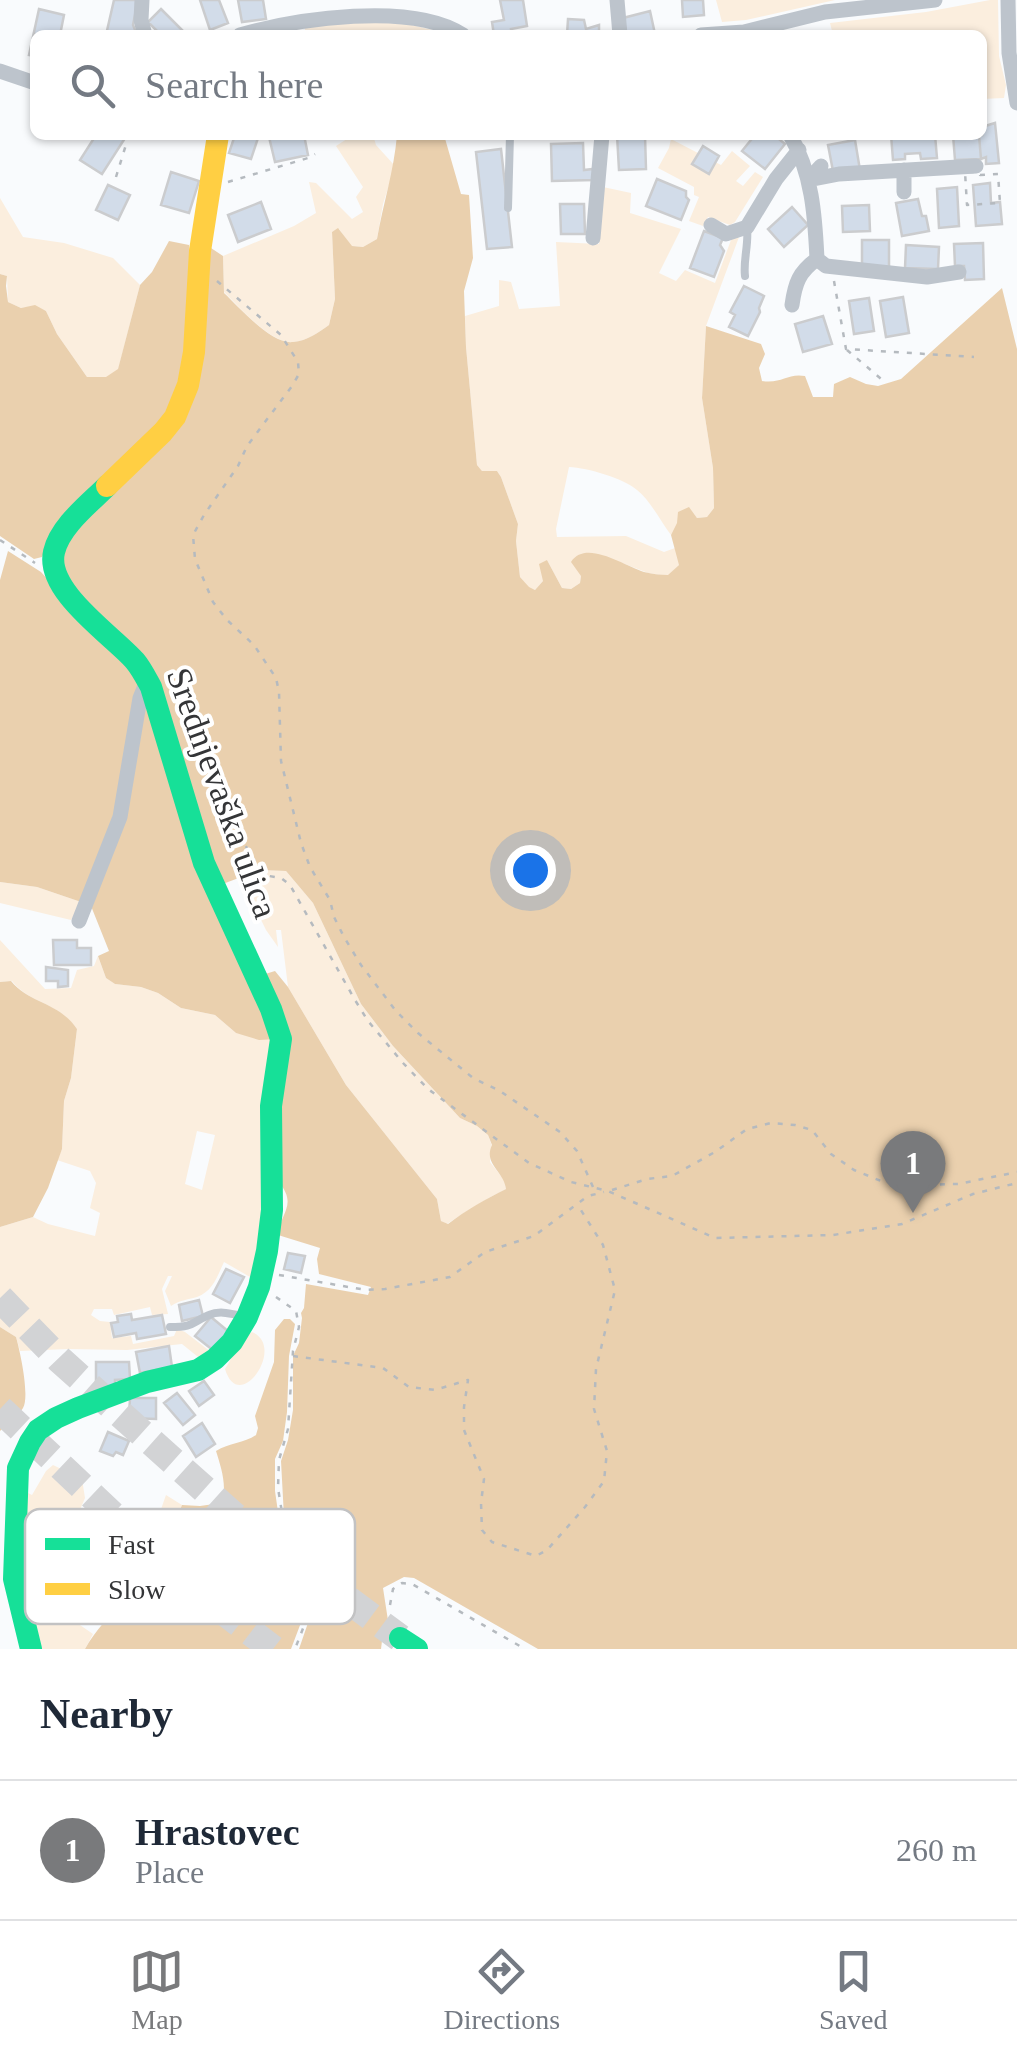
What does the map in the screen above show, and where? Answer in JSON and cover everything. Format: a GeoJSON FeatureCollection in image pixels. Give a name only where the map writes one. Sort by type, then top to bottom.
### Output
{"type":"FeatureCollection","features":[{"type":"Feature","properties":{"kind":"street"},"geometry":{"type":"LineString","coordinates":[[142,0],[143,30]]}},
{"type":"Feature","properties":{"kind":"street"},"geometry":{"type":"LineString","coordinates":[[617,0],[620,30]]}},
{"type":"Feature","properties":{"kind":"street"},"geometry":{"type":"LineString","coordinates":[[749,30],[825,12],[935,0]]}},
{"type":"Feature","properties":{"kind":"street"},"geometry":{"type":"LineString","coordinates":[[1008,0],[1009,52],[1017,103]]}},
{"type":"Feature","properties":{"kind":"street"},"geometry":{"type":"LineString","coordinates":[[272,30],[318,19],[385,16],[432,21],[451,30]]}},
{"type":"Feature","properties":{"kind":"street"},"geometry":{"type":"LineString","coordinates":[[0,71],[30,81]]}},
{"type":"Feature","properties":{"kind":"street"},"geometry":{"type":"LineString","coordinates":[[54,572],[54,552],[68,523],[163,432],[186,398],[193,372],[198,273],[216,140]]}},
{"type":"Feature","properties":{"kind":"street"},"geometry":{"type":"LineString","coordinates":[[593,238],[602,140]]}},
{"type":"Feature","properties":{"kind":"street"},"geometry":{"type":"LineString","coordinates":[[794,142],[808,180],[822,262]]}},
{"type":"Feature","properties":{"kind":"street"},"geometry":{"type":"LineString","coordinates":[[711,225],[726,234],[747,227],[794,142]]}},
{"type":"Feature","properties":{"kind":"street"},"geometry":{"type":"LineString","coordinates":[[808,180],[821,166]]}},
{"type":"Feature","properties":{"kind":"street"},"geometry":{"type":"LineString","coordinates":[[808,180],[839,174],[976,166]]}},
{"type":"Feature","properties":{"kind":"street"},"geometry":{"type":"LineString","coordinates":[[904,170],[904,192]]}},
{"type":"Feature","properties":{"kind":"street"},"geometry":{"type":"LineString","coordinates":[[792,305],[804,268],[822,262],[887,274],[959,272]]}},
{"type":"Feature","properties":{"kind":"street"},"geometry":{"type":"LineString","coordinates":[[853,270],[856,287]]}},
{"type":"Feature","properties":{"kind":"street"},"geometry":{"type":"LineString","coordinates":[[887,274],[895,292]]}},
{"type":"Feature","properties":{"kind":"street","name":"Srednjevaška ulica"},"geometry":{"type":"LineString","coordinates":[[31,1649],[14,1579],[18,1468],[38,1430],[78,1408],[146,1382],[198,1370],[215,1360],[232,1342],[247,1317],[261,1279],[272,1210],[271,1106],[281,1039],[204,863],[148,681],[136,662],[96,624],[54,572]]}},
{"type":"Feature","properties":{"kind":"street"},"geometry":{"type":"LineString","coordinates":[[79,921],[120,816],[140,698],[148,681]]}},
{"type":"Feature","properties":{"kind":"lane"},"geometry":{"type":"LineString","coordinates":[[508,208],[510,140]]}},
{"type":"Feature","properties":{"kind":"lane"},"geometry":{"type":"LineString","coordinates":[[745,276],[747,227]]}},
{"type":"Feature","properties":{"kind":"lane"},"geometry":{"type":"LineString","coordinates":[[170,1327],[187,1327],[210,1314],[226,1312],[247,1317]]}},
{"type":"Feature","properties":{"kind":"path"},"geometry":{"type":"LineString","coordinates":[[116,177],[127,140]]}},
{"type":"Feature","properties":{"kind":"path"},"geometry":{"type":"LineString","coordinates":[[207,188],[314,154]]}},
{"type":"Feature","properties":{"kind":"path"},"geometry":{"type":"LineString","coordinates":[[979,162],[980,175],[998,174],[1000,202],[967,205],[965,172],[977,172],[976,166],[979,162]]}},
{"type":"Feature","properties":{"kind":"path"},"geometry":{"type":"LineString","coordinates":[[822,262],[834,281],[846,349],[886,383]]}},
{"type":"Feature","properties":{"kind":"path"},"geometry":{"type":"LineString","coordinates":[[198,273],[217,282],[282,335],[298,362],[299,374],[248,446],[193,535],[195,559],[212,602],[254,644],[276,678],[281,761],[310,867],[330,900],[344,938],[396,1011],[473,1078],[560,1132],[576,1151],[593,1186]]}},
{"type":"Feature","properties":{"kind":"path"},"geometry":{"type":"LineString","coordinates":[[846,349],[974,357]]}},
{"type":"Feature","properties":{"kind":"path"},"geometry":{"type":"LineString","coordinates":[[0,540],[54,572]]}},
{"type":"Feature","properties":{"kind":"path"},"geometry":{"type":"LineString","coordinates":[[178,716],[192,735],[217,794],[254,860],[269,876],[290,885],[368,1020],[428,1089],[529,1163],[571,1182],[608,1191],[715,1238],[834,1235],[902,1224],[973,1194],[1017,1183]]}},
{"type":"Feature","properties":{"kind":"path"},"geometry":{"type":"LineString","coordinates":[[261,1279],[366,1290],[450,1277],[486,1252],[534,1236],[588,1196],[672,1176],[747,1129],[770,1123],[812,1130],[831,1154],[881,1182],[914,1186],[958,1184],[1017,1172]]}},
{"type":"Feature","properties":{"kind":"path"},"geometry":{"type":"LineString","coordinates":[[293,1356],[383,1368],[409,1387],[435,1390],[468,1380],[464,1430],[484,1479],[482,1530],[492,1542],[536,1556],[547,1550],[604,1481],[607,1451],[594,1409],[596,1369],[615,1290],[602,1245],[578,1205]]}},
{"type":"Feature","properties":{"kind":"path"},"geometry":{"type":"LineString","coordinates":[[261,1279],[296,1310],[299,1327],[288,1428],[279,1460],[281,1509]]}},
{"type":"Feature","properties":{"kind":"path"},"geometry":{"type":"LineString","coordinates":[[390,1605],[392,1589],[402,1583],[412,1584],[525,1649]]}},
{"type":"Feature","properties":{"kind":"path"},"geometry":{"type":"LineString","coordinates":[[295,1649],[304,1624]]}},
{"type":"Feature","properties":{"kind":"shaded area"},"geometry":{"type":"Polygon","coordinates":[[[716,0],[835,0],[722,22],[716,0]]]}},
{"type":"Feature","properties":{"kind":"shaded area"},"geometry":{"type":"Polygon","coordinates":[[[998,0],[1004,98],[987,99],[987,30],[832,30],[830,23],[998,0]]]}},
{"type":"Feature","properties":{"kind":"shaded area"},"geometry":{"type":"Polygon","coordinates":[[[391,20],[432,30],[305,30],[305,26],[391,20]]]}},
{"type":"Feature","properties":{"kind":"shaded area"},"geometry":{"type":"Polygon","coordinates":[[[345,140],[374,140],[395,166],[377,239],[363,247],[351,246],[339,229],[332,232],[335,299],[329,325],[303,340],[285,341],[256,324],[224,292],[223,256],[316,213],[309,182],[316,183],[352,219],[363,212],[356,197],[363,187],[336,146],[345,140]]]}},
{"type":"Feature","properties":{"kind":"shaded area"},"geometry":{"type":"Polygon","coordinates":[[[396,140],[445,140],[461,194],[469,195],[473,258],[464,291],[477,465],[482,471],[497,471],[501,477],[518,524],[520,577],[535,590],[543,581],[539,564],[547,560],[562,588],[571,589],[580,583],[581,576],[571,562],[586,553],[656,574],[668,575],[679,565],[671,535],[678,512],[689,507],[697,518],[707,517],[714,508],[713,468],[702,398],[706,326],[761,344],[765,354],[759,368],[762,381],[805,376],[813,397],[833,397],[834,384],[850,377],[878,386],[901,379],[1002,288],[1017,349],[1017,1649],[538,1649],[414,1578],[404,1577],[383,1588],[389,1627],[381,1649],[299,1649],[308,1624],[355,1624],[355,1509],[284,1509],[281,1461],[293,1410],[293,1356],[299,1343],[306,1284],[368,1295],[371,1287],[319,1274],[320,1248],[278,1235],[288,1202],[278,1181],[279,1076],[262,975],[275,971],[288,987],[346,1085],[437,1199],[441,1221],[448,1224],[506,1189],[490,1157],[492,1145],[488,1135],[460,1118],[393,1046],[361,1004],[313,903],[286,871],[260,870],[220,885],[165,713],[64,578],[62,545],[181,413],[208,246],[223,256],[224,293],[256,324],[285,341],[308,338],[329,325],[335,299],[332,232],[338,228],[352,246],[363,247],[377,239],[396,140]]]}},
{"type":"Feature","properties":{"kind":"shaded area"},"geometry":{"type":"Polygon","coordinates":[[[673,140],[721,165],[732,151],[750,166],[736,181],[743,186],[755,172],[763,177],[735,222],[730,225],[708,217],[703,226],[689,221],[699,197],[694,195],[694,187],[658,168],[673,140]]]}},
{"type":"Feature","properties":{"kind":"shaded area"},"geometry":{"type":"Polygon","coordinates":[[[603,187],[631,193],[630,213],[681,229],[659,273],[676,281],[685,270],[715,283],[734,232],[739,237],[706,326],[702,398],[713,468],[714,508],[707,517],[697,518],[689,508],[671,535],[646,499],[631,486],[605,474],[569,467],[557,537],[626,536],[664,552],[675,548],[680,564],[668,576],[617,561],[581,576],[580,583],[571,589],[562,588],[547,560],[543,581],[535,590],[520,577],[518,524],[501,477],[497,471],[482,471],[477,465],[465,316],[499,306],[499,280],[511,282],[519,309],[560,306],[556,242],[599,244],[603,187]]]}},
{"type":"Feature","properties":{"kind":"shaded area"},"geometry":{"type":"Polygon","coordinates":[[[0,198],[23,237],[64,243],[113,258],[140,285],[118,370],[107,377],[87,377],[46,311],[8,302],[7,276],[0,274],[0,198]]]}},
{"type":"Feature","properties":{"kind":"shaded area"},"geometry":{"type":"Polygon","coordinates":[[[169,241],[189,245],[192,274],[180,401],[55,531],[42,557],[34,559],[0,536],[0,274],[7,276],[8,302],[21,308],[35,305],[46,311],[87,377],[106,377],[118,369],[140,285],[169,241]]]}},
{"type":"Feature","properties":{"kind":"shaded area"},"geometry":{"type":"Polygon","coordinates":[[[8,551],[41,572],[138,672],[120,797],[81,902],[37,887],[0,882],[0,580],[8,551]]]}},
{"type":"Feature","properties":{"kind":"shaded area"},"geometry":{"type":"Polygon","coordinates":[[[142,698],[277,1039],[259,1040],[236,1033],[215,1015],[181,1008],[158,993],[115,984],[106,978],[98,956],[109,951],[89,901],[116,837],[142,698]]]}},
{"type":"Feature","properties":{"kind":"shaded area"},"geometry":{"type":"Polygon","coordinates":[[[260,870],[286,871],[313,903],[361,1004],[393,1046],[460,1118],[488,1135],[492,1146],[490,1162],[505,1181],[506,1189],[447,1224],[441,1221],[437,1199],[346,1085],[288,987],[281,930],[276,930],[278,947],[240,877],[260,870]]]}},
{"type":"Feature","properties":{"kind":"shaded area"},"geometry":{"type":"Polygon","coordinates":[[[0,882],[37,887],[81,902],[71,920],[0,903],[0,882]]]}},
{"type":"Feature","properties":{"kind":"shaded area"},"geometry":{"type":"Polygon","coordinates":[[[0,940],[45,989],[71,988],[77,970],[94,966],[98,956],[106,978],[115,984],[141,987],[181,1008],[215,1015],[236,1033],[277,1039],[257,1281],[224,1262],[207,1291],[171,1306],[165,1291],[172,1276],[168,1276],[162,1289],[168,1314],[152,1315],[150,1307],[114,1315],[112,1309],[94,1309],[91,1315],[110,1322],[112,1338],[131,1336],[133,1344],[174,1336],[177,1329],[185,1332],[211,1352],[203,1361],[182,1344],[127,1350],[20,1351],[16,1337],[0,1327],[0,1227],[33,1217],[95,1236],[100,1213],[90,1208],[96,1183],[90,1171],[57,1160],[62,1149],[64,1101],[77,1029],[61,1013],[12,981],[0,982],[0,940]],[[197,1131],[185,1184],[202,1190],[215,1135],[197,1131]]]}},
{"type":"Feature","properties":{"kind":"shaded area"},"geometry":{"type":"Polygon","coordinates":[[[11,981],[62,1013],[77,1029],[64,1101],[62,1149],[48,1188],[33,1217],[0,1227],[0,982],[11,981]]]}},
{"type":"Feature","properties":{"kind":"shaded area"},"geometry":{"type":"Polygon","coordinates":[[[284,1319],[295,1324],[283,1441],[275,1459],[278,1509],[181,1509],[182,1505],[221,1503],[224,1484],[216,1451],[256,1435],[255,1416],[274,1362],[275,1330],[284,1319]]]}},
{"type":"Feature","properties":{"kind":"shaded area"},"geometry":{"type":"Polygon","coordinates":[[[0,1327],[16,1337],[25,1402],[0,1431],[0,1327]]]}},
{"type":"Feature","properties":{"kind":"shaded area"},"geometry":{"type":"Polygon","coordinates":[[[252,1332],[265,1350],[263,1362],[249,1382],[240,1385],[232,1381],[225,1369],[244,1337],[252,1332]]]}},
{"type":"Feature","properties":{"kind":"shaded area"},"geometry":{"type":"Polygon","coordinates":[[[53,1465],[82,1479],[85,1498],[80,1509],[25,1509],[25,1609],[21,1595],[22,1490],[32,1495],[53,1465]]]}},
{"type":"Feature","properties":{"kind":"shaded area"},"geometry":{"type":"Polygon","coordinates":[[[166,1495],[182,1505],[181,1509],[161,1509],[166,1495]]]}},
{"type":"Feature","properties":{"kind":"shaded area"},"geometry":{"type":"Polygon","coordinates":[[[29,1624],[81,1624],[93,1634],[85,1649],[36,1649],[29,1624]]]}},
{"type":"Feature","properties":{"kind":"shaded area"},"geometry":{"type":"Polygon","coordinates":[[[103,1624],[300,1624],[291,1649],[85,1649],[103,1624]]]}},
{"type":"Feature","properties":{"kind":"building"},"geometry":{"type":"Polygon","coordinates":[[[114,0],[138,0],[135,30],[107,30],[114,0]]]}},
{"type":"Feature","properties":{"kind":"building"},"geometry":{"type":"Polygon","coordinates":[[[200,0],[219,0],[228,23],[210,30],[200,0]]]}},
{"type":"Feature","properties":{"kind":"building"},"geometry":{"type":"Polygon","coordinates":[[[238,0],[263,0],[266,19],[242,22],[238,0]]]}},
{"type":"Feature","properties":{"kind":"building"},"geometry":{"type":"Polygon","coordinates":[[[500,0],[523,0],[527,26],[493,30],[492,22],[504,20],[500,0]]]}},
{"type":"Feature","properties":{"kind":"building"},"geometry":{"type":"Polygon","coordinates":[[[682,0],[703,0],[704,15],[683,17],[682,0]]]}},
{"type":"Feature","properties":{"kind":"building"},"geometry":{"type":"Polygon","coordinates":[[[39,9],[64,15],[61,30],[34,30],[39,9]]]}},
{"type":"Feature","properties":{"kind":"building"},"geometry":{"type":"Polygon","coordinates":[[[161,9],[182,30],[156,30],[148,22],[161,9]]]}},
{"type":"Feature","properties":{"kind":"building"},"geometry":{"type":"Polygon","coordinates":[[[650,11],[654,30],[626,30],[623,18],[650,11]]]}},
{"type":"Feature","properties":{"kind":"building"},"geometry":{"type":"Polygon","coordinates":[[[568,19],[584,20],[586,29],[599,25],[599,30],[567,30],[568,19]]]}},
{"type":"Feature","properties":{"kind":"building"},"geometry":{"type":"Polygon","coordinates":[[[995,123],[999,163],[986,164],[986,157],[981,159],[979,140],[987,140],[987,125],[995,123]]]}},
{"type":"Feature","properties":{"kind":"building"},"geometry":{"type":"Polygon","coordinates":[[[93,140],[124,140],[102,174],[80,160],[93,140]]]}},
{"type":"Feature","properties":{"kind":"building"},"geometry":{"type":"Polygon","coordinates":[[[233,140],[257,140],[251,159],[229,153],[233,140]]]}},
{"type":"Feature","properties":{"kind":"building"},"geometry":{"type":"Polygon","coordinates":[[[270,140],[305,140],[308,155],[275,162],[270,140]]]}},
{"type":"Feature","properties":{"kind":"building"},"geometry":{"type":"Polygon","coordinates":[[[617,140],[645,140],[646,169],[619,170],[617,140]]]}},
{"type":"Feature","properties":{"kind":"building"},"geometry":{"type":"Polygon","coordinates":[[[751,140],[780,140],[785,144],[765,169],[742,151],[751,140]]]}},
{"type":"Feature","properties":{"kind":"building"},"geometry":{"type":"Polygon","coordinates":[[[855,140],[860,170],[833,171],[828,145],[855,140]]]}},
{"type":"Feature","properties":{"kind":"building"},"geometry":{"type":"Polygon","coordinates":[[[891,140],[935,140],[937,158],[921,159],[920,153],[893,160],[891,140]]]}},
{"type":"Feature","properties":{"kind":"building"},"geometry":{"type":"Polygon","coordinates":[[[953,140],[979,140],[981,159],[955,160],[953,140]]]}},
{"type":"Feature","properties":{"kind":"building"},"geometry":{"type":"Polygon","coordinates":[[[583,143],[584,170],[593,169],[594,180],[552,181],[551,144],[583,143]]]}},
{"type":"Feature","properties":{"kind":"building"},"geometry":{"type":"Polygon","coordinates":[[[703,146],[719,156],[709,174],[692,164],[703,146]]]}},
{"type":"Feature","properties":{"kind":"building"},"geometry":{"type":"Polygon","coordinates":[[[501,149],[512,247],[487,249],[476,152],[501,149]]]}},
{"type":"Feature","properties":{"kind":"building"},"geometry":{"type":"Polygon","coordinates":[[[171,172],[199,181],[189,213],[161,205],[171,172]]]}},
{"type":"Feature","properties":{"kind":"building"},"geometry":{"type":"Polygon","coordinates":[[[657,179],[686,191],[689,200],[681,220],[646,206],[657,179]]]}},
{"type":"Feature","properties":{"kind":"building"},"geometry":{"type":"Polygon","coordinates":[[[990,183],[991,203],[1000,202],[1002,224],[976,226],[973,185],[990,183]]]}},
{"type":"Feature","properties":{"kind":"building"},"geometry":{"type":"Polygon","coordinates":[[[108,185],[130,195],[118,220],[96,210],[108,185]]]}},
{"type":"Feature","properties":{"kind":"building"},"geometry":{"type":"Polygon","coordinates":[[[957,187],[959,226],[939,228],[937,189],[957,187]]]}},
{"type":"Feature","properties":{"kind":"building"},"geometry":{"type":"Polygon","coordinates":[[[918,199],[929,231],[902,236],[896,203],[918,199]]]}},
{"type":"Feature","properties":{"kind":"building"},"geometry":{"type":"Polygon","coordinates":[[[261,202],[271,229],[238,242],[228,215],[261,202]]]}},
{"type":"Feature","properties":{"kind":"building"},"geometry":{"type":"Polygon","coordinates":[[[560,204],[584,204],[585,234],[561,234],[560,204]]]}},
{"type":"Feature","properties":{"kind":"building"},"geometry":{"type":"Polygon","coordinates":[[[869,205],[870,231],[843,232],[842,206],[869,205]]]}},
{"type":"Feature","properties":{"kind":"building"},"geometry":{"type":"Polygon","coordinates":[[[792,207],[808,225],[784,247],[768,229],[792,207]]]}},
{"type":"Feature","properties":{"kind":"building"},"geometry":{"type":"Polygon","coordinates":[[[704,231],[723,238],[720,245],[724,251],[714,277],[690,268],[704,231]]]}},
{"type":"Feature","properties":{"kind":"building"},"geometry":{"type":"Polygon","coordinates":[[[862,240],[889,240],[889,268],[862,267],[862,240]]]}},
{"type":"Feature","properties":{"kind":"building"},"geometry":{"type":"Polygon","coordinates":[[[983,243],[984,279],[965,280],[964,266],[955,266],[954,244],[983,243]]]}},
{"type":"Feature","properties":{"kind":"building"},"geometry":{"type":"Polygon","coordinates":[[[906,245],[939,247],[938,269],[905,268],[906,245]]]}},
{"type":"Feature","properties":{"kind":"building"},"geometry":{"type":"Polygon","coordinates":[[[744,286],[764,296],[748,336],[729,327],[735,315],[730,312],[744,286]]]}},
{"type":"Feature","properties":{"kind":"building"},"geometry":{"type":"Polygon","coordinates":[[[903,297],[909,333],[886,337],[880,301],[903,297]]]}},
{"type":"Feature","properties":{"kind":"building"},"geometry":{"type":"Polygon","coordinates":[[[869,298],[874,331],[854,334],[849,301],[869,298]]]}},
{"type":"Feature","properties":{"kind":"building"},"geometry":{"type":"Polygon","coordinates":[[[823,316],[832,344],[803,352],[795,324],[823,316]]]}},
{"type":"Feature","properties":{"kind":"building"},"geometry":{"type":"Polygon","coordinates":[[[53,940],[77,940],[77,948],[91,948],[91,965],[54,965],[53,940]]]}},
{"type":"Feature","properties":{"kind":"building"},"geometry":{"type":"Polygon","coordinates":[[[46,967],[68,970],[68,986],[58,987],[58,981],[46,981],[46,967]]]}},
{"type":"Feature","properties":{"kind":"building"},"geometry":{"type":"Polygon","coordinates":[[[288,1253],[305,1256],[301,1273],[284,1269],[288,1253]]]}},
{"type":"Feature","properties":{"kind":"building"},"geometry":{"type":"Polygon","coordinates":[[[226,1269],[244,1277],[230,1303],[213,1294],[226,1269]]]}},
{"type":"Feature","properties":{"kind":"building"},"geometry":{"type":"Polygon","coordinates":[[[199,1300],[203,1316],[182,1321],[179,1305],[199,1300]]]}},
{"type":"Feature","properties":{"kind":"building"},"geometry":{"type":"Polygon","coordinates":[[[131,1314],[132,1320],[162,1315],[166,1334],[137,1339],[136,1333],[114,1337],[111,1323],[118,1322],[117,1316],[131,1314]]]}},
{"type":"Feature","properties":{"kind":"building"},"geometry":{"type":"Polygon","coordinates":[[[211,1317],[229,1332],[214,1351],[195,1336],[211,1317]]]}},
{"type":"Feature","properties":{"kind":"building"},"geometry":{"type":"Polygon","coordinates":[[[169,1346],[172,1367],[140,1373],[136,1352],[169,1346]]]}},
{"type":"Feature","properties":{"kind":"building"},"geometry":{"type":"Polygon","coordinates":[[[96,1362],[129,1362],[130,1379],[115,1380],[115,1389],[96,1389],[96,1362]]]}},
{"type":"Feature","properties":{"kind":"building"},"geometry":{"type":"Polygon","coordinates":[[[204,1381],[214,1395],[199,1406],[189,1391],[204,1381]]]}},
{"type":"Feature","properties":{"kind":"building"},"geometry":{"type":"Polygon","coordinates":[[[177,1393],[195,1415],[183,1425],[164,1403],[177,1393]]]}},
{"type":"Feature","properties":{"kind":"building"},"geometry":{"type":"Polygon","coordinates":[[[130,1398],[156,1398],[156,1419],[129,1418],[130,1398]]]}},
{"type":"Feature","properties":{"kind":"building"},"geometry":{"type":"Polygon","coordinates":[[[202,1423],[215,1444],[196,1457],[183,1436],[202,1423]]]}},
{"type":"Feature","properties":{"kind":"building"},"geometry":{"type":"Polygon","coordinates":[[[108,1432],[129,1441],[123,1455],[100,1451],[108,1432]]]}},
{"type":"Feature","properties":{"kind":"tunnel"},"geometry":{"type":"LineString","coordinates":[[0,1298],[59,1359],[226,1509]]}},
{"type":"Feature","properties":{"kind":"tunnel"},"geometry":{"type":"LineString","coordinates":[[0,1409],[106,1509]]}},
{"type":"Feature","properties":{"kind":"tunnel"},"geometry":{"type":"LineString","coordinates":[[355,1605],[400,1638]]}},
{"type":"Feature","properties":{"kind":"tunnel"},"geometry":{"type":"LineString","coordinates":[[240,1624],[273,1649]]}},
{"type":"Feature","properties":{"kind":"traffic: fast"},"geometry":{"type":"LineString","coordinates":[[31,1649],[14,1579],[18,1468],[30,1442],[38,1430],[78,1408],[147,1382],[198,1370],[215,1359],[232,1342],[259,1287],[272,1210],[271,1106],[281,1039],[271,1009],[204,863],[151,687],[135,661],[70,597],[54,567],[54,552],[62,533],[107,486]]}},
{"type":"Feature","properties":{"kind":"traffic: fast"},"geometry":{"type":"LineString","coordinates":[[400,1638],[417,1649]]}},
{"type":"Feature","properties":{"kind":"traffic: slow"},"geometry":{"type":"LineString","coordinates":[[107,486],[163,432],[175,417],[188,385],[194,352],[200,251],[217,140]]}},
{"type":"Feature","properties":{"kind":"place","name":"Hrastovec"},"geometry":{"type":"Point","coordinates":[913,1213]}}]}
